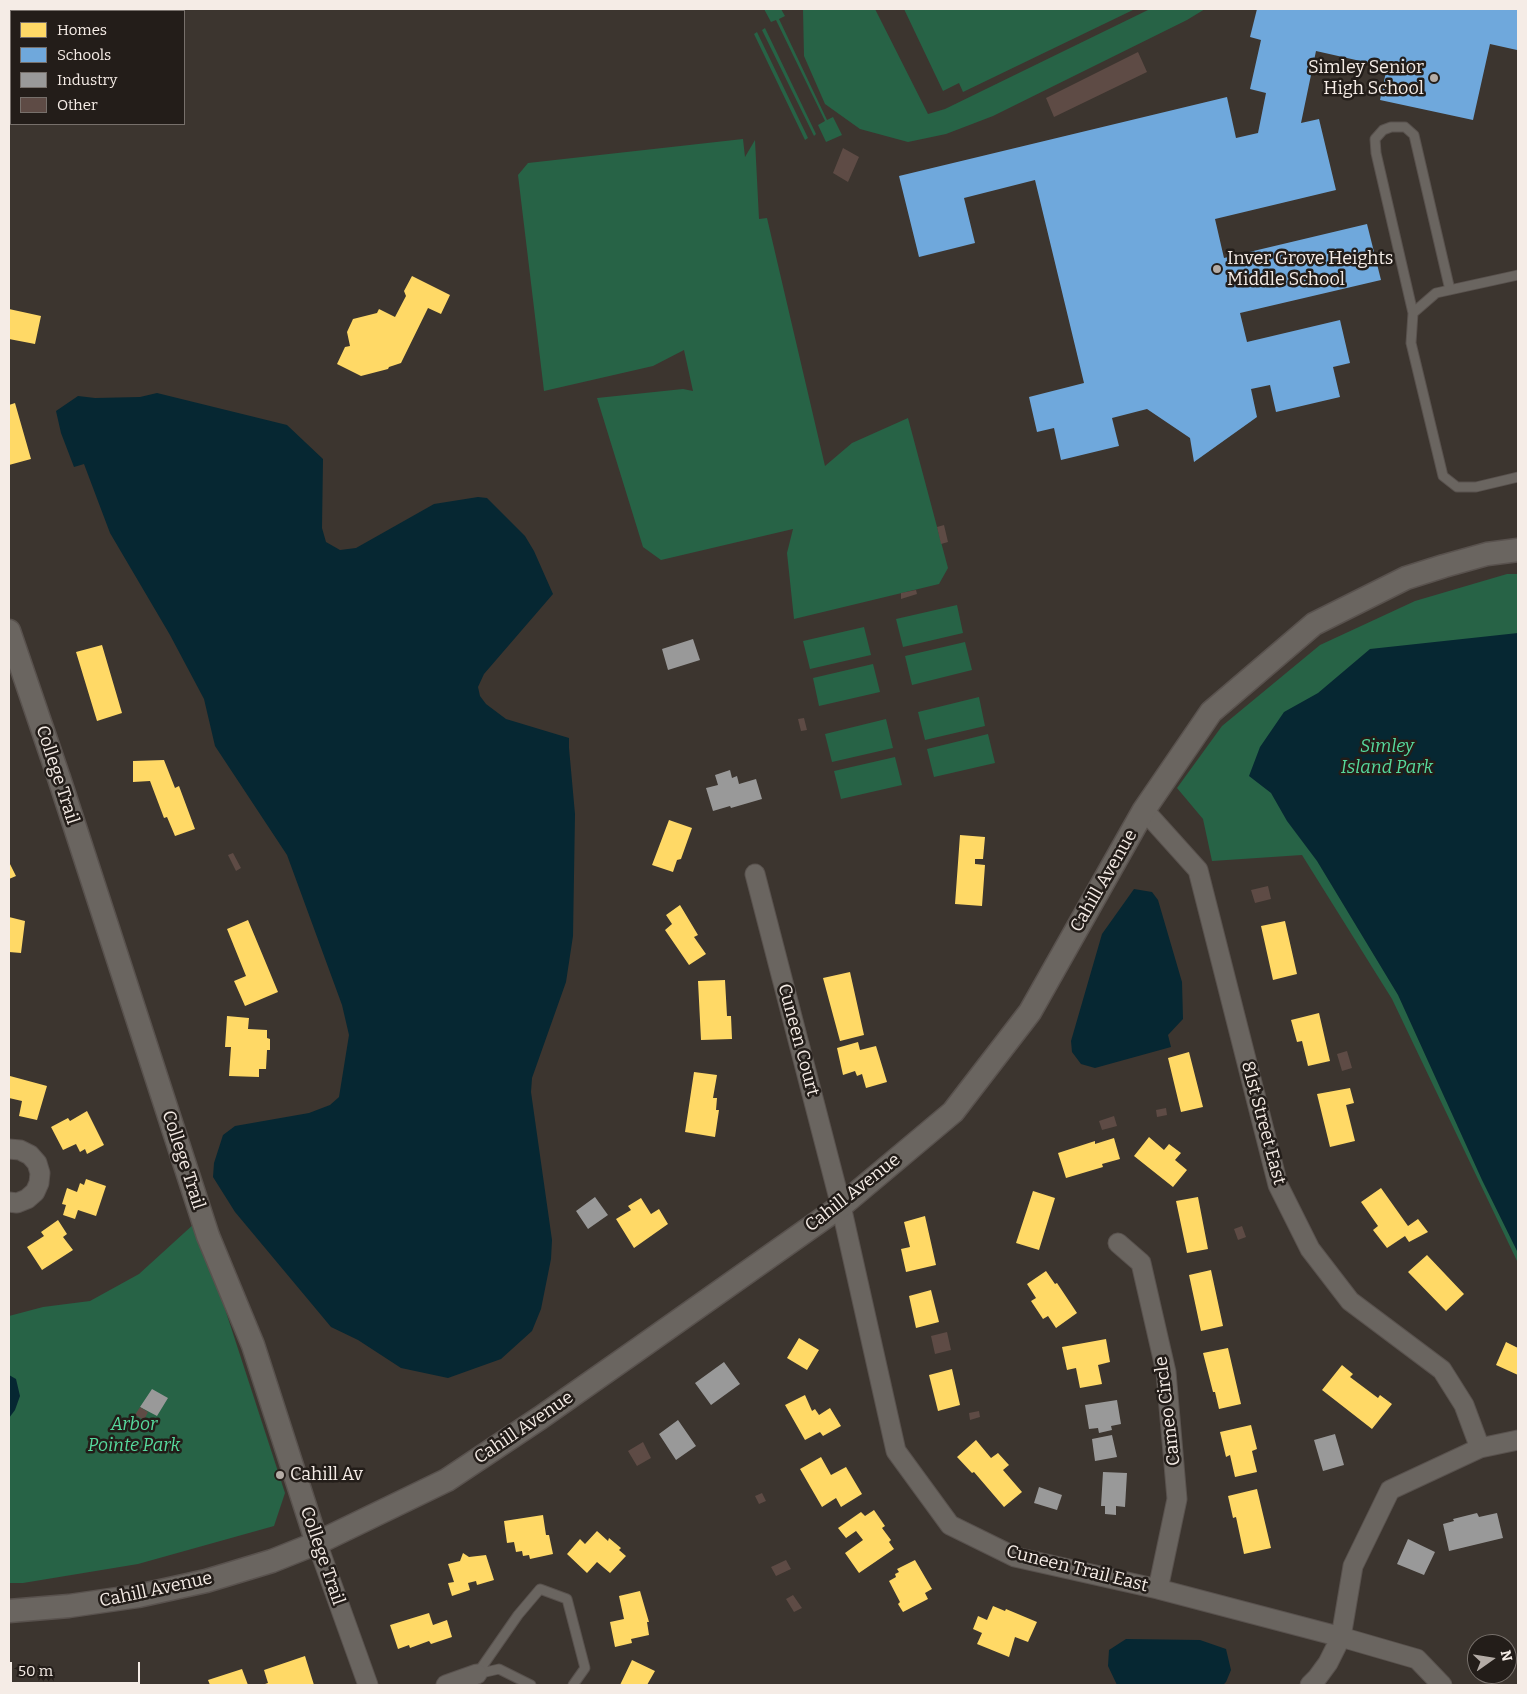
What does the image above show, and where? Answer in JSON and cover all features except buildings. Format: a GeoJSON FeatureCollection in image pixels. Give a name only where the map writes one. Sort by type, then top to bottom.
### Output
{"type":"FeatureCollection","features":[{"type":"Feature","properties":{"kind":"street","name":"Cahill Avenue"},"geometry":{"type":"LineString","coordinates":[[9,1611],[104,1602],[172,1589],[272,1561],[317,1543],[447,1480],[572,1396],[841,1206],[953,1112],[1030,1012],[1144,810],[1211,712],[1314,624],[1406,578],[1487,554],[1518,550]]}},
{"type":"Feature","properties":{"kind":"street","name":"College Trail"},"geometry":{"type":"LineString","coordinates":[[9,631],[59,778],[208,1236],[253,1345],[317,1543],[368,1685]]}},
{"type":"Feature","properties":{"kind":"street","name":"81st Street East"},"geometry":{"type":"LineString","coordinates":[[1144,810],[1198,870],[1278,1185],[1310,1250],[1350,1301],[1442,1370],[1464,1405],[1480,1448]]}},
{"type":"Feature","properties":{"kind":"street","name":"Cuneen Court"},"geometry":{"type":"LineString","coordinates":[[755,874],[841,1206]]}},
{"type":"Feature","properties":{"kind":"street"},"geometry":{"type":"LineString","coordinates":[[9,1150],[20,1150],[30,1155],[36,1162],[40,1172],[39,1183],[27,1199],[17,1203],[9,1202]]}},
{"type":"Feature","properties":{"kind":"street","name":"Cuneen Trail East"},"geometry":{"type":"LineString","coordinates":[[841,1206],[896,1451],[950,1525],[1015,1557],[1158,1589],[1417,1659],[1442,1685]]}},
{"type":"Feature","properties":{"kind":"street","name":"Cameo Circle"},"geometry":{"type":"LineString","coordinates":[[1118,1243],[1141,1263],[1166,1372],[1177,1499],[1158,1589]]}},
{"type":"Feature","properties":{"kind":"street"},"geometry":{"type":"LineString","coordinates":[[1310,1685],[1328,1663],[1341,1637],[1353,1566],[1390,1490],[1480,1448],[1518,1440]]}},
{"type":"Feature","properties":{"kind":"street"},"geometry":{"type":"LineString","coordinates":[[446,1685],[477,1674]]}},
{"type":"Feature","properties":{"kind":"lane"},"geometry":{"type":"LineString","coordinates":[[1450,290],[1414,135],[1405,127],[1391,127],[1383,130],[1375,139],[1376,153],[1413,313],[1412,344],[1443,476],[1457,487],[1476,487],[1518,477]]}},
{"type":"Feature","properties":{"kind":"lane"},"geometry":{"type":"LineString","coordinates":[[1413,313],[1436,293],[1518,275]]}},
{"type":"Feature","properties":{"kind":"lane"},"geometry":{"type":"LineString","coordinates":[[477,1674],[518,1615],[540,1589],[567,1599],[584,1668],[573,1685]]}},
{"type":"Feature","properties":{"kind":"lane"},"geometry":{"type":"LineString","coordinates":[[477,1674],[499,1670],[531,1685]]}},
{"type":"Feature","properties":{"kind":"green space"},"geometry":{"type":"Polygon","coordinates":[[[764,9],[781,9],[785,16],[779,19],[827,120],[833,117],[842,135],[826,142],[818,125],[825,121],[776,20],[771,22],[764,9]]]}},
{"type":"Feature","properties":{"kind":"green space"},"geometry":{"type":"Polygon","coordinates":[[[803,9],[875,9],[928,114],[945,109],[1150,9],[1205,9],[1187,20],[993,116],[946,134],[908,142],[860,129],[825,104],[804,56],[803,9]]]}},
{"type":"Feature","properties":{"kind":"green space"},"geometry":{"type":"Polygon","coordinates":[[[904,9],[1135,9],[963,92],[959,83],[943,91],[904,9]]]}},
{"type":"Feature","properties":{"kind":"green space"},"geometry":{"type":"Polygon","coordinates":[[[765,28],[816,134],[814,136],[762,30],[765,28]]]}},
{"type":"Feature","properties":{"kind":"green space"},"geometry":{"type":"Polygon","coordinates":[[[757,32],[808,138],[805,140],[754,34],[757,32]]]}},
{"type":"Feature","properties":{"kind":"green space"},"geometry":{"type":"Polygon","coordinates":[[[743,139],[745,157],[755,140],[759,219],[767,218],[825,466],[852,443],[908,418],[948,568],[939,584],[794,619],[787,553],[793,529],[661,560],[643,547],[597,398],[683,389],[693,391],[684,350],[653,366],[544,391],[518,175],[528,163],[743,139]]]}},
{"type":"Feature","properties":{"kind":"green space","name":"Simley Island Park"},"geometry":{"type":"Polygon","coordinates":[[[1507,574],[1518,574],[1518,1263],[1392,999],[1302,855],[1212,861],[1203,819],[1177,788],[1222,726],[1320,645],[1415,601],[1507,574]]]}},
{"type":"Feature","properties":{"kind":"green space"},"geometry":{"type":"Polygon","coordinates":[[[957,605],[963,633],[903,647],[896,619],[957,605]]]}},
{"type":"Feature","properties":{"kind":"green space"},"geometry":{"type":"Polygon","coordinates":[[[864,627],[871,655],[810,669],[803,641],[864,627]]]}},
{"type":"Feature","properties":{"kind":"green space"},"geometry":{"type":"Polygon","coordinates":[[[965,642],[972,670],[912,685],[905,656],[965,642]]]}},
{"type":"Feature","properties":{"kind":"green space"},"geometry":{"type":"Polygon","coordinates":[[[873,664],[880,692],[819,706],[813,678],[873,664]]]}},
{"type":"Feature","properties":{"kind":"green space"},"geometry":{"type":"Polygon","coordinates":[[[979,697],[985,726],[925,740],[918,712],[979,697]]]}},
{"type":"Feature","properties":{"kind":"green space"},"geometry":{"type":"Polygon","coordinates":[[[886,719],[893,748],[832,762],[825,734],[886,719]]]}},
{"type":"Feature","properties":{"kind":"green space"},"geometry":{"type":"Polygon","coordinates":[[[988,734],[995,763],[934,777],[927,749],[988,734]]]}},
{"type":"Feature","properties":{"kind":"green space"},"geometry":{"type":"Polygon","coordinates":[[[895,757],[902,785],[841,799],[834,771],[895,757]]]}},
{"type":"Feature","properties":{"kind":"green space","name":"Arbor Pointe Park"},"geometry":{"type":"Polygon","coordinates":[[[195,1223],[211,1266],[285,1493],[274,1526],[138,1564],[23,1583],[9,1583],[9,1316],[43,1307],[90,1301],[139,1274],[195,1223]]]}},
{"type":"Feature","properties":{"kind":"water"},"geometry":{"type":"Polygon","coordinates":[[[157,393],[287,425],[323,459],[322,528],[326,542],[340,550],[356,548],[434,504],[478,497],[487,498],[525,536],[534,551],[553,594],[484,674],[478,687],[480,696],[486,704],[506,719],[569,738],[575,814],[573,936],[566,982],[532,1078],[531,1092],[552,1240],[551,1259],[541,1309],[532,1331],[501,1359],[448,1378],[401,1368],[358,1340],[331,1327],[235,1212],[213,1177],[214,1163],[223,1135],[235,1126],[309,1113],[330,1105],[339,1097],[349,1035],[342,1005],[287,855],[215,746],[204,699],[170,635],[110,533],[84,464],[74,467],[61,433],[56,411],[78,396],[95,398],[140,397],[157,393]]]}},
{"type":"Feature","properties":{"kind":"water","name":"Simley Island Park"},"geometry":{"type":"Polygon","coordinates":[[[1518,633],[1518,1253],[1482,1180],[1398,995],[1317,861],[1287,821],[1271,793],[1249,776],[1260,747],[1284,712],[1318,693],[1370,649],[1518,633]]]}},
{"type":"Feature","properties":{"kind":"water"},"geometry":{"type":"Polygon","coordinates":[[[1134,889],[1152,892],[1158,900],[1182,982],[1183,1019],[1168,1035],[1171,1047],[1095,1068],[1081,1064],[1072,1052],[1071,1041],[1102,934],[1134,889]]]}},
{"type":"Feature","properties":{"kind":"water"},"geometry":{"type":"Polygon","coordinates":[[[9,1375],[16,1379],[20,1396],[15,1410],[9,1418],[9,1375]]]}},
{"type":"Feature","properties":{"kind":"water"},"geometry":{"type":"Polygon","coordinates":[[[1126,1639],[1200,1640],[1226,1649],[1231,1670],[1223,1685],[1117,1685],[1108,1666],[1109,1650],[1126,1639]]]}},
{"type":"Feature","properties":{"kind":"place","name":"Simley Senior High School"},"geometry":{"type":"Point","coordinates":[1434,78]}},
{"type":"Feature","properties":{"kind":"place","name":"Inver Grove Heights Middle School"},"geometry":{"type":"Point","coordinates":[1217,269]}},
{"type":"Feature","properties":{"kind":"place","name":"Cahill Av"},"geometry":{"type":"Point","coordinates":[280,1475]}}]}
